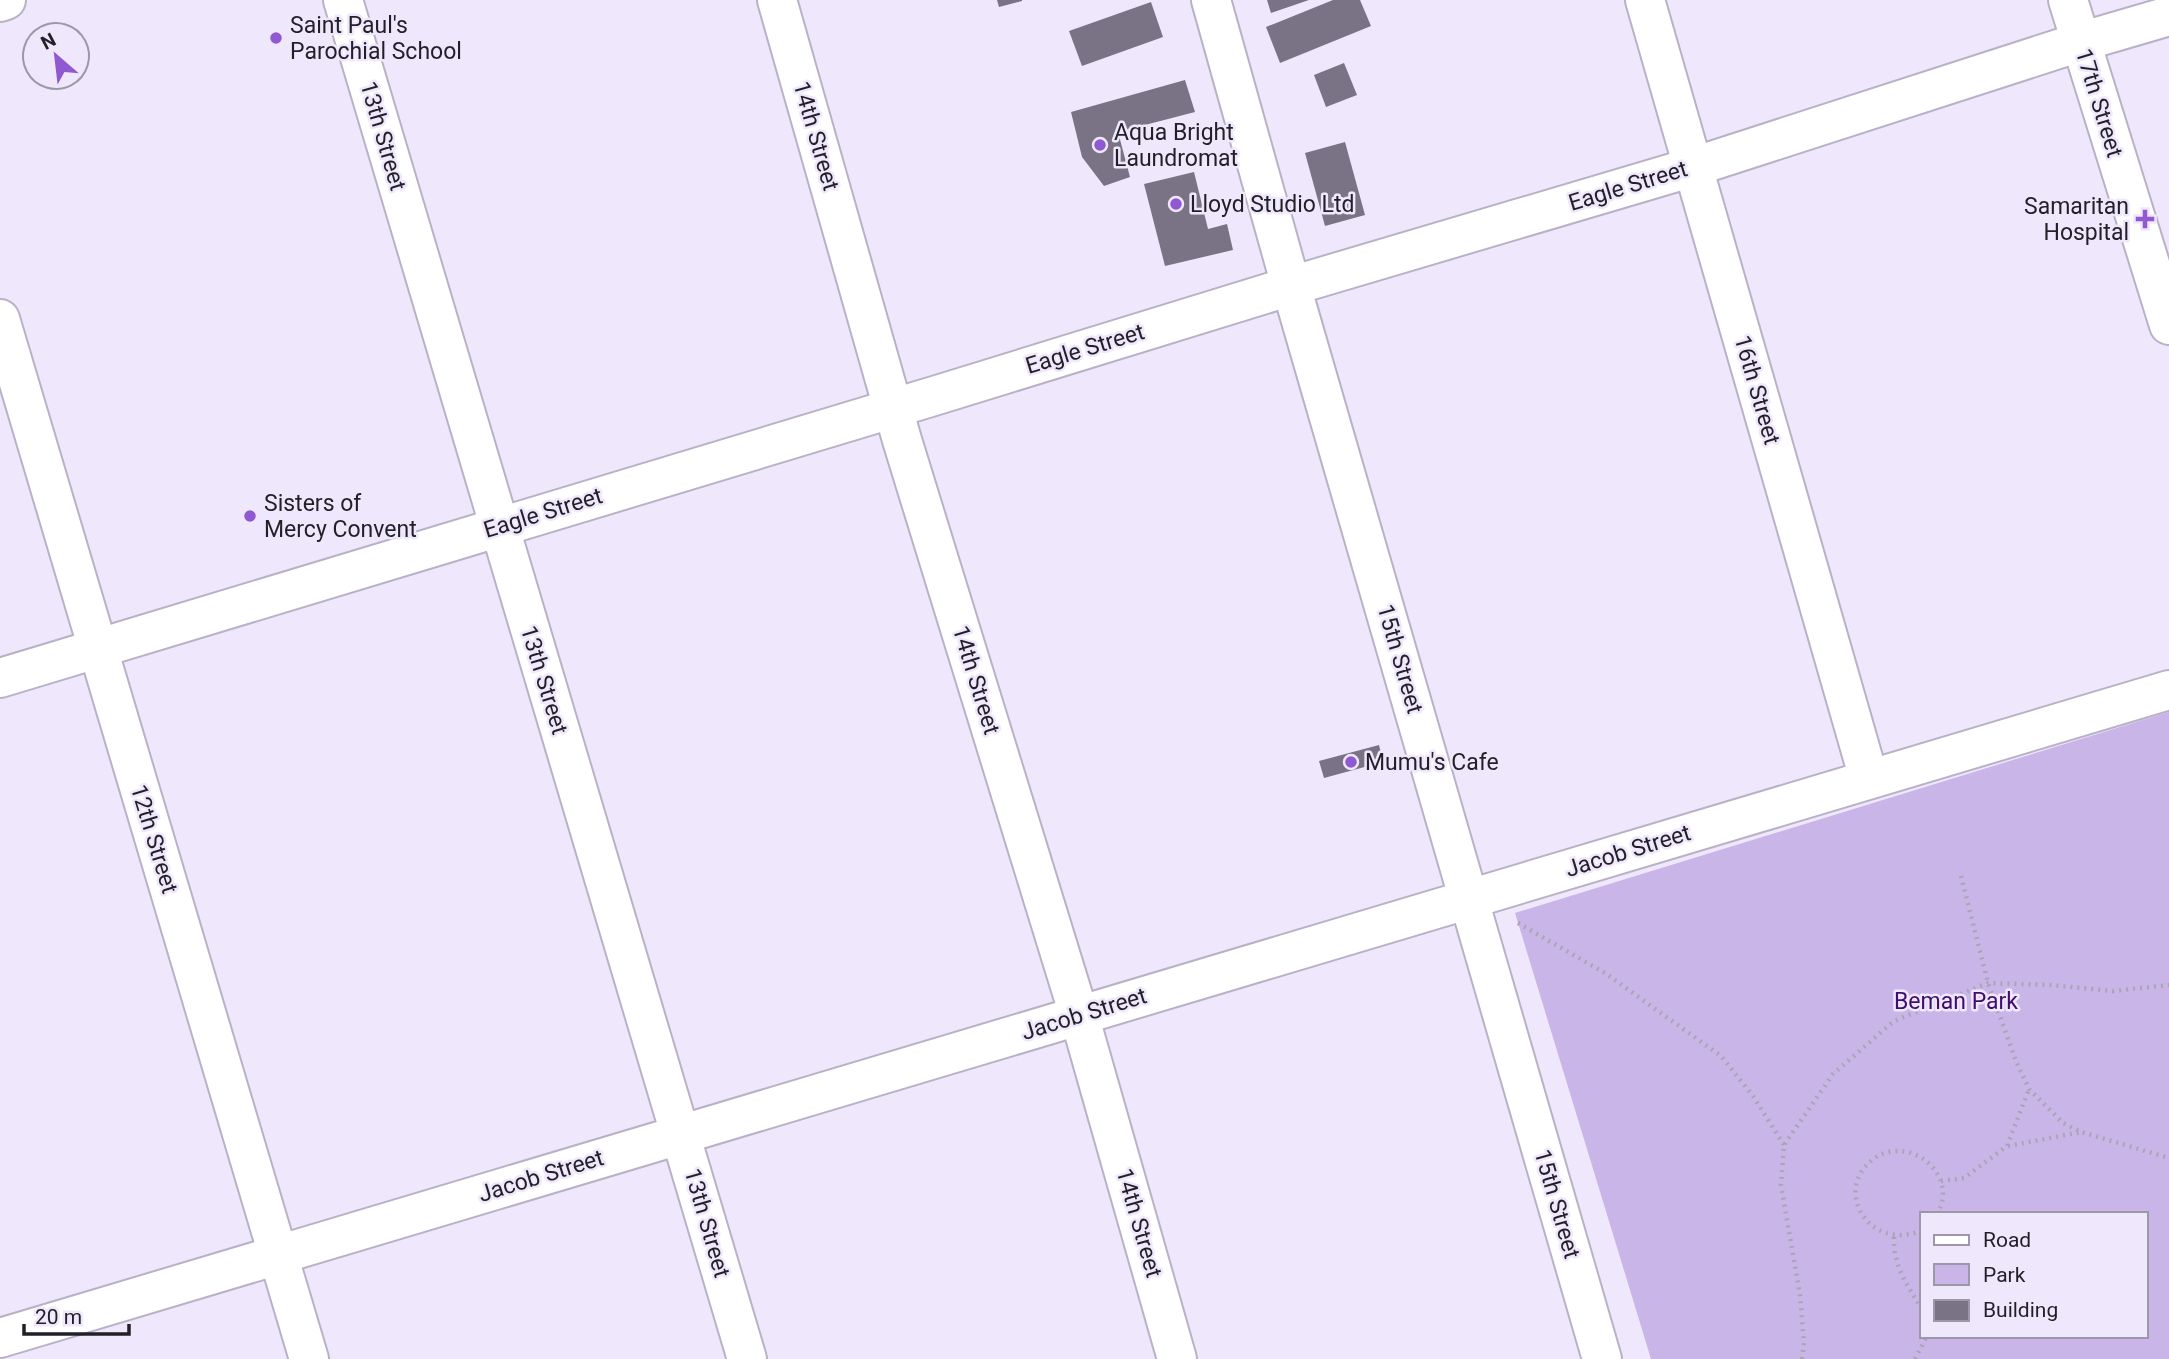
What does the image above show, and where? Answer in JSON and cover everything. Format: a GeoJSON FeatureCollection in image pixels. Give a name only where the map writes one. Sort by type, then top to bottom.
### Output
{"type":"FeatureCollection","features":[{"type":"Feature","properties":{"kind":"street"},"geometry":{"type":"LineString","coordinates":[[0,2],[6,0]]}},
{"type":"Feature","properties":{"kind":"street","name":"13th Street"},"geometry":{"type":"LineString","coordinates":[[342,0],[747,1359]]}},
{"type":"Feature","properties":{"kind":"street","name":"14th Street"},"geometry":{"type":"LineString","coordinates":[[777,0],[893,408],[1079,1015],[1177,1359]]}},
{"type":"Feature","properties":{"kind":"street","name":"15th Street"},"geometry":{"type":"LineString","coordinates":[[1211,0],[1291,286],[1602,1359]]}},
{"type":"Feature","properties":{"kind":"street","name":"16th Street"},"geometry":{"type":"LineString","coordinates":[[1645,0],[1869,779]]}},
{"type":"Feature","properties":{"kind":"street","name":"17th Street"},"geometry":{"type":"LineString","coordinates":[[2068,0],[2162,278],[2169,326]]}},
{"type":"Feature","properties":{"kind":"street","name":"Eagle Street"},"geometry":{"type":"LineString","coordinates":[[0,678],[1291,286],[1693,167],[2080,42],[2169,16]]}},
{"type":"Feature","properties":{"kind":"street","name":"12th Street"},"geometry":{"type":"LineString","coordinates":[[0,319],[309,1359]]}},
{"type":"Feature","properties":{"kind":"street","name":"Jacob Street"},"geometry":{"type":"LineString","coordinates":[[0,1338],[2169,690]]}},
{"type":"Feature","properties":{"kind":"path"},"geometry":{"type":"LineString","coordinates":[[1961,876],[1988,983],[2029,1089],[2063,1123],[2081,1132],[2169,1158]]}},
{"type":"Feature","properties":{"kind":"path"},"geometry":{"type":"LineString","coordinates":[[1515,921],[1605,973],[1721,1056],[1753,1096],[1784,1145]]}},
{"type":"Feature","properties":{"kind":"path"},"geometry":{"type":"LineString","coordinates":[[1802,1359],[1804,1343],[1800,1295],[1781,1185],[1784,1145],[1833,1074],[1894,1021],[1988,983],[2113,991],[2169,985]]}},
{"type":"Feature","properties":{"kind":"path"},"geometry":{"type":"LineString","coordinates":[[2007,1146],[2029,1089]]}},
{"type":"Feature","properties":{"kind":"path"},"geometry":{"type":"LineString","coordinates":[[1941,1181],[1964,1178],[2007,1146],[2081,1132]]}},
{"type":"Feature","properties":{"kind":"path"},"geometry":{"type":"LineString","coordinates":[[1920,1231],[1909,1236],[1880,1233],[1860,1213],[1856,1199],[1857,1185],[1867,1166],[1884,1153],[1898,1150],[1925,1158],[1941,1181],[1943,1195],[1938,1212]]}},
{"type":"Feature","properties":{"kind":"path"},"geometry":{"type":"LineString","coordinates":[[1894,1236],[1900,1275],[1920,1306]]}},
{"type":"Feature","properties":{"kind":"path"},"geometry":{"type":"LineString","coordinates":[[1915,1359],[1926,1338]]}},
{"type":"Feature","properties":{"kind":"green space","name":"Beman Park"},"geometry":{"type":"Polygon","coordinates":[[[2169,712],[2169,1359],[1651,1359],[1515,913],[2169,712]]]}},
{"type":"Feature","properties":{"kind":"building"},"geometry":{"type":"Polygon","coordinates":[[[997,0],[1022,0],[1022,1],[999,7],[997,0]]]}},
{"type":"Feature","properties":{"kind":"building"},"geometry":{"type":"Polygon","coordinates":[[[1267,0],[1309,0],[1271,13],[1267,0]]]}},
{"type":"Feature","properties":{"kind":"building"},"geometry":{"type":"Polygon","coordinates":[[[1333,0],[1360,0],[1371,26],[1280,63],[1266,27],[1333,0]]]}},
{"type":"Feature","properties":{"kind":"building"},"geometry":{"type":"Polygon","coordinates":[[[1151,2],[1163,37],[1082,66],[1069,31],[1151,2]]]}},
{"type":"Feature","properties":{"kind":"building"},"geometry":{"type":"Polygon","coordinates":[[[1344,63],[1357,95],[1326,107],[1314,75],[1344,63]]]}},
{"type":"Feature","properties":{"kind":"building","name":"Aqua Bright Laundromat"},"geometry":{"type":"Polygon","coordinates":[[[1185,80],[1195,112],[1118,132],[1130,177],[1104,186],[1082,157],[1071,112],[1185,80]]]}},
{"type":"Feature","properties":{"kind":"building"},"geometry":{"type":"Polygon","coordinates":[[[1345,142],[1365,215],[1325,226],[1305,153],[1345,142]]]}},
{"type":"Feature","properties":{"kind":"building","name":"Lloyd Studio Ltd"},"geometry":{"type":"Polygon","coordinates":[[[1194,172],[1208,229],[1227,224],[1233,250],[1165,266],[1144,184],[1194,172]]]}},
{"type":"Feature","properties":{"kind":"building","name":"Mumu's Cafe"},"geometry":{"type":"Polygon","coordinates":[[[1379,745],[1383,762],[1324,778],[1319,761],[1379,745]]]}},
{"type":"Feature","properties":{"kind":"place","name":"Saint Paul's Parochial School"},"geometry":{"type":"Point","coordinates":[276,38]}},
{"type":"Feature","properties":{"kind":"place","name":"Aqua Bright Laundromat"},"geometry":{"type":"Point","coordinates":[1100,145]}},
{"type":"Feature","properties":{"kind":"place","name":"Lloyd Studio Ltd"},"geometry":{"type":"Point","coordinates":[1176,204]}},
{"type":"Feature","properties":{"kind":"place","name":"Samaritan Hospital"},"geometry":{"type":"Point","coordinates":[2145,219]}},
{"type":"Feature","properties":{"kind":"place","name":"Sisters of Mercy Convent"},"geometry":{"type":"Point","coordinates":[250,516]}},
{"type":"Feature","properties":{"kind":"place","name":"Mumu's Cafe"},"geometry":{"type":"Point","coordinates":[1351,762]}}]}
